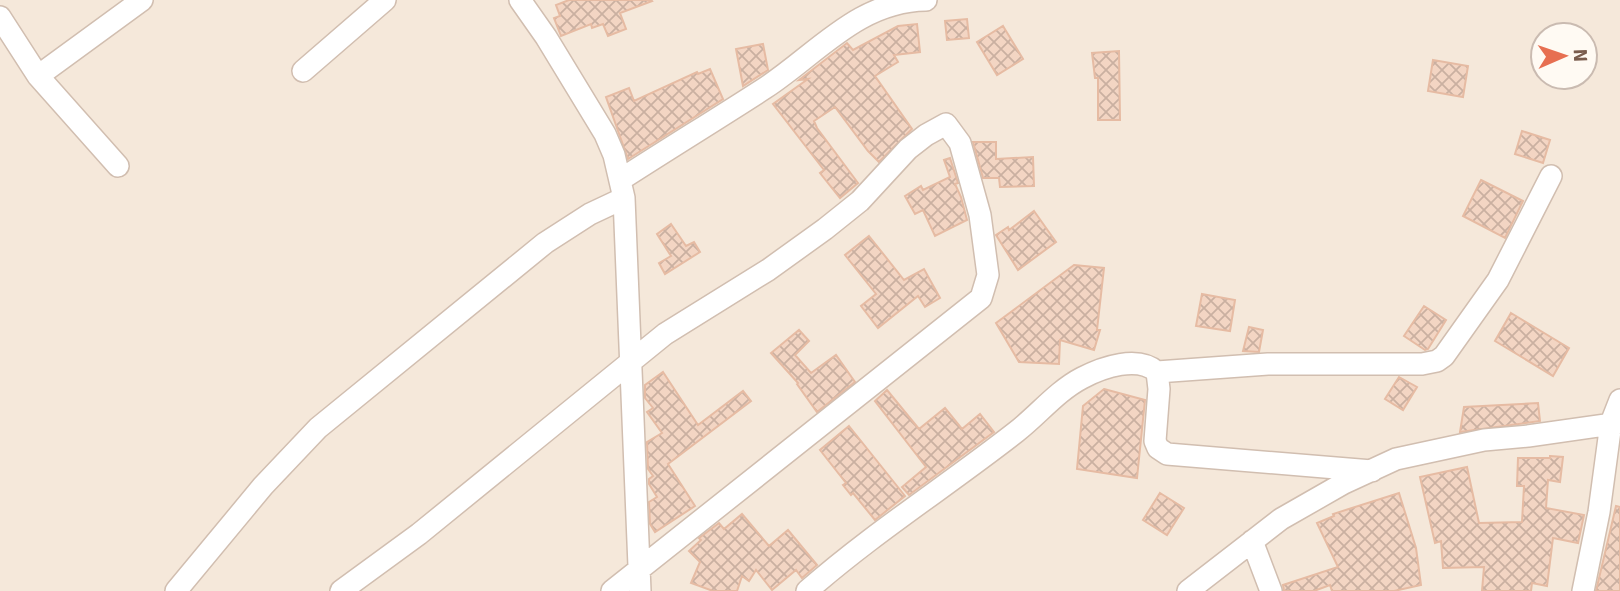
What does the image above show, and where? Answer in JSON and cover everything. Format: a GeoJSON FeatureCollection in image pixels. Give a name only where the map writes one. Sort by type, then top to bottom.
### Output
{"type":"FeatureCollection","features":[{"type":"Feature","properties":{"kind":"street"},"geometry":{"type":"LineString","coordinates":[[38,76],[142,0]]}},
{"type":"Feature","properties":{"kind":"street"},"geometry":{"type":"LineString","coordinates":[[303,71],[385,0]]}},
{"type":"Feature","properties":{"kind":"street"},"geometry":{"type":"LineString","coordinates":[[520,0],[546,37],[605,134],[614,155],[622,189],[639,581]]}},
{"type":"Feature","properties":{"kind":"street"},"geometry":{"type":"LineString","coordinates":[[176,591],[264,486],[318,428],[545,243],[590,214],[845,27],[889,6],[911,0],[926,0]]}},
{"type":"Feature","properties":{"kind":"street"},"geometry":{"type":"LineString","coordinates":[[0,17],[38,76],[118,166]]}},
{"type":"Feature","properties":{"kind":"street"},"geometry":{"type":"LineString","coordinates":[[341,591],[419,534],[665,334],[768,270],[825,229],[860,201],[908,149],[946,124],[960,143],[980,215],[988,275],[981,298],[639,581],[612,591]]}},
{"type":"Feature","properties":{"kind":"street"},"geometry":{"type":"LineString","coordinates":[[1157,372],[1268,364],[1422,364],[1437,361],[1444,356],[1498,279],[1551,176]]}},
{"type":"Feature","properties":{"kind":"street"},"geometry":{"type":"LineString","coordinates":[[807,591],[877,535],[1016,432],[1078,380],[1127,363],[1150,366],[1157,372],[1159,389],[1154,441],[1158,448],[1167,454],[1372,471]]}},
{"type":"Feature","properties":{"kind":"street"},"geometry":{"type":"LineString","coordinates":[[1583,591],[1620,400]]}},
{"type":"Feature","properties":{"kind":"street"},"geometry":{"type":"LineString","coordinates":[[1188,591],[1281,519],[1345,483],[1396,459],[1484,440],[1563,432],[1616,423]]}},
{"type":"Feature","properties":{"kind":"street"},"geometry":{"type":"LineString","coordinates":[[1252,541],[1271,591]]}},
{"type":"Feature","properties":{"kind":"shaded area"},"geometry":{"type":"Polygon","coordinates":[[[0,0],[1620,0],[1620,591],[0,591],[0,0]]]}},
{"type":"Feature","properties":{"kind":"building"},"geometry":{"type":"Polygon","coordinates":[[[569,0],[652,1],[620,13],[626,29],[608,36],[603,24],[592,28],[591,24],[561,36],[554,18],[560,16],[556,5],[569,0]]]}},
{"type":"Feature","properties":{"kind":"building"},"geometry":{"type":"Polygon","coordinates":[[[967,19],[969,38],[947,40],[945,21],[967,19]]]}},
{"type":"Feature","properties":{"kind":"building"},"geometry":{"type":"Polygon","coordinates":[[[917,24],[920,52],[894,55],[898,62],[875,76],[912,129],[879,162],[835,107],[814,121],[858,183],[840,198],[820,173],[824,170],[773,104],[808,79],[799,80],[847,43],[853,50],[898,26],[917,24]]]}},
{"type":"Feature","properties":{"kind":"building"},"geometry":{"type":"Polygon","coordinates":[[[1003,26],[1023,59],[997,75],[977,42],[1003,26]]]}},
{"type":"Feature","properties":{"kind":"building"},"geometry":{"type":"Polygon","coordinates":[[[763,44],[768,70],[743,86],[736,49],[763,44]]]}},
{"type":"Feature","properties":{"kind":"building"},"geometry":{"type":"Polygon","coordinates":[[[1119,51],[1120,120],[1098,120],[1098,78],[1095,78],[1092,53],[1119,51]]]}},
{"type":"Feature","properties":{"kind":"building"},"geometry":{"type":"Polygon","coordinates":[[[1433,60],[1468,66],[1463,97],[1428,91],[1433,60]]]}},
{"type":"Feature","properties":{"kind":"building"},"geometry":{"type":"Polygon","coordinates":[[[710,69],[723,99],[628,159],[606,97],[629,88],[634,101],[697,72],[698,74],[710,69]]]}},
{"type":"Feature","properties":{"kind":"building"},"geometry":{"type":"Polygon","coordinates":[[[1522,131],[1550,140],[1543,163],[1515,154],[1522,131]]]}},
{"type":"Feature","properties":{"kind":"building"},"geometry":{"type":"Polygon","coordinates":[[[973,142],[996,142],[996,159],[1033,157],[1034,186],[1000,187],[999,178],[983,178],[973,142]]]}},
{"type":"Feature","properties":{"kind":"building"},"geometry":{"type":"Polygon","coordinates":[[[950,158],[967,220],[935,236],[923,210],[915,214],[905,196],[921,186],[923,190],[950,177],[944,160],[950,158]]]}},
{"type":"Feature","properties":{"kind":"building"},"geometry":{"type":"Polygon","coordinates":[[[1481,180],[1523,201],[1505,238],[1463,216],[1481,180]]]}},
{"type":"Feature","properties":{"kind":"building"},"geometry":{"type":"Polygon","coordinates":[[[1034,211],[1056,242],[1018,270],[996,235],[1008,227],[1009,230],[1034,211]]]}},
{"type":"Feature","properties":{"kind":"building"},"geometry":{"type":"Polygon","coordinates":[[[671,224],[686,246],[694,242],[700,252],[665,274],[659,263],[671,256],[657,234],[671,224]]]}},
{"type":"Feature","properties":{"kind":"building"},"geometry":{"type":"Polygon","coordinates":[[[869,236],[904,280],[924,269],[940,298],[925,307],[918,296],[878,328],[861,306],[876,294],[845,255],[869,236]]]}},
{"type":"Feature","properties":{"kind":"building"},"geometry":{"type":"Polygon","coordinates":[[[1074,265],[1104,268],[1097,330],[1100,330],[1094,350],[1060,340],[1059,364],[1019,362],[996,323],[1074,265]]]}},
{"type":"Feature","properties":{"kind":"building"},"geometry":{"type":"Polygon","coordinates":[[[1202,294],[1235,300],[1230,331],[1196,326],[1202,294]]]}},
{"type":"Feature","properties":{"kind":"building"},"geometry":{"type":"Polygon","coordinates":[[[1424,306],[1446,320],[1425,350],[1404,336],[1424,306]]]}},
{"type":"Feature","properties":{"kind":"building"},"geometry":{"type":"Polygon","coordinates":[[[1511,313],[1569,348],[1553,376],[1495,341],[1511,313]]]}},
{"type":"Feature","properties":{"kind":"building"},"geometry":{"type":"Polygon","coordinates":[[[1249,327],[1263,330],[1259,352],[1243,351],[1249,327]]]}},
{"type":"Feature","properties":{"kind":"building"},"geometry":{"type":"Polygon","coordinates":[[[799,330],[809,341],[795,355],[811,373],[836,355],[855,382],[817,412],[798,383],[771,353],[799,330]]]}},
{"type":"Feature","properties":{"kind":"building"},"geometry":{"type":"Polygon","coordinates":[[[663,372],[698,425],[743,391],[751,401],[668,464],[695,506],[655,532],[650,524],[649,502],[657,497],[649,484],[649,479],[653,476],[648,469],[647,442],[662,433],[647,412],[653,408],[645,398],[645,385],[663,372]]]}},
{"type":"Feature","properties":{"kind":"building"},"geometry":{"type":"Polygon","coordinates":[[[1399,377],[1417,387],[1403,410],[1385,399],[1399,377]]]}},
{"type":"Feature","properties":{"kind":"building"},"geometry":{"type":"Polygon","coordinates":[[[1104,389],[1145,400],[1137,478],[1077,469],[1083,406],[1104,389]]]}},
{"type":"Feature","properties":{"kind":"building"},"geometry":{"type":"Polygon","coordinates":[[[887,390],[919,429],[945,408],[962,429],[980,414],[994,432],[909,495],[902,487],[926,467],[875,401],[887,390]]]}},
{"type":"Feature","properties":{"kind":"building"},"geometry":{"type":"Polygon","coordinates":[[[1538,403],[1540,421],[1460,432],[1464,407],[1538,403]]]}},
{"type":"Feature","properties":{"kind":"building"},"geometry":{"type":"Polygon","coordinates":[[[849,426],[905,496],[875,520],[843,485],[846,483],[820,450],[849,426]]]}},
{"type":"Feature","properties":{"kind":"building"},"geometry":{"type":"Polygon","coordinates":[[[1563,457],[1560,482],[1548,480],[1546,508],[1584,515],[1578,543],[1553,538],[1547,586],[1532,583],[1531,591],[1482,591],[1484,567],[1443,568],[1441,541],[1435,543],[1420,477],[1467,467],[1479,523],[1522,522],[1524,486],[1517,486],[1518,458],[1563,457]]]}},
{"type":"Feature","properties":{"kind":"building"},"geometry":{"type":"Polygon","coordinates":[[[1160,493],[1184,508],[1167,535],[1143,520],[1160,493]]]}},
{"type":"Feature","properties":{"kind":"building"},"geometry":{"type":"Polygon","coordinates":[[[1399,493],[1416,548],[1421,585],[1394,591],[1332,591],[1330,585],[1314,591],[1284,591],[1283,585],[1338,567],[1317,523],[1334,516],[1333,514],[1399,493]]]}},
{"type":"Feature","properties":{"kind":"building"},"geometry":{"type":"Polygon","coordinates":[[[1616,506],[1620,507],[1620,591],[1596,591],[1616,506]]]}},
{"type":"Feature","properties":{"kind":"building"},"geometry":{"type":"Polygon","coordinates":[[[742,514],[769,546],[788,530],[817,565],[802,578],[796,570],[772,590],[756,570],[749,581],[742,576],[737,591],[713,591],[691,583],[700,562],[689,551],[701,540],[699,538],[719,523],[724,529],[742,514]]]}}]}
